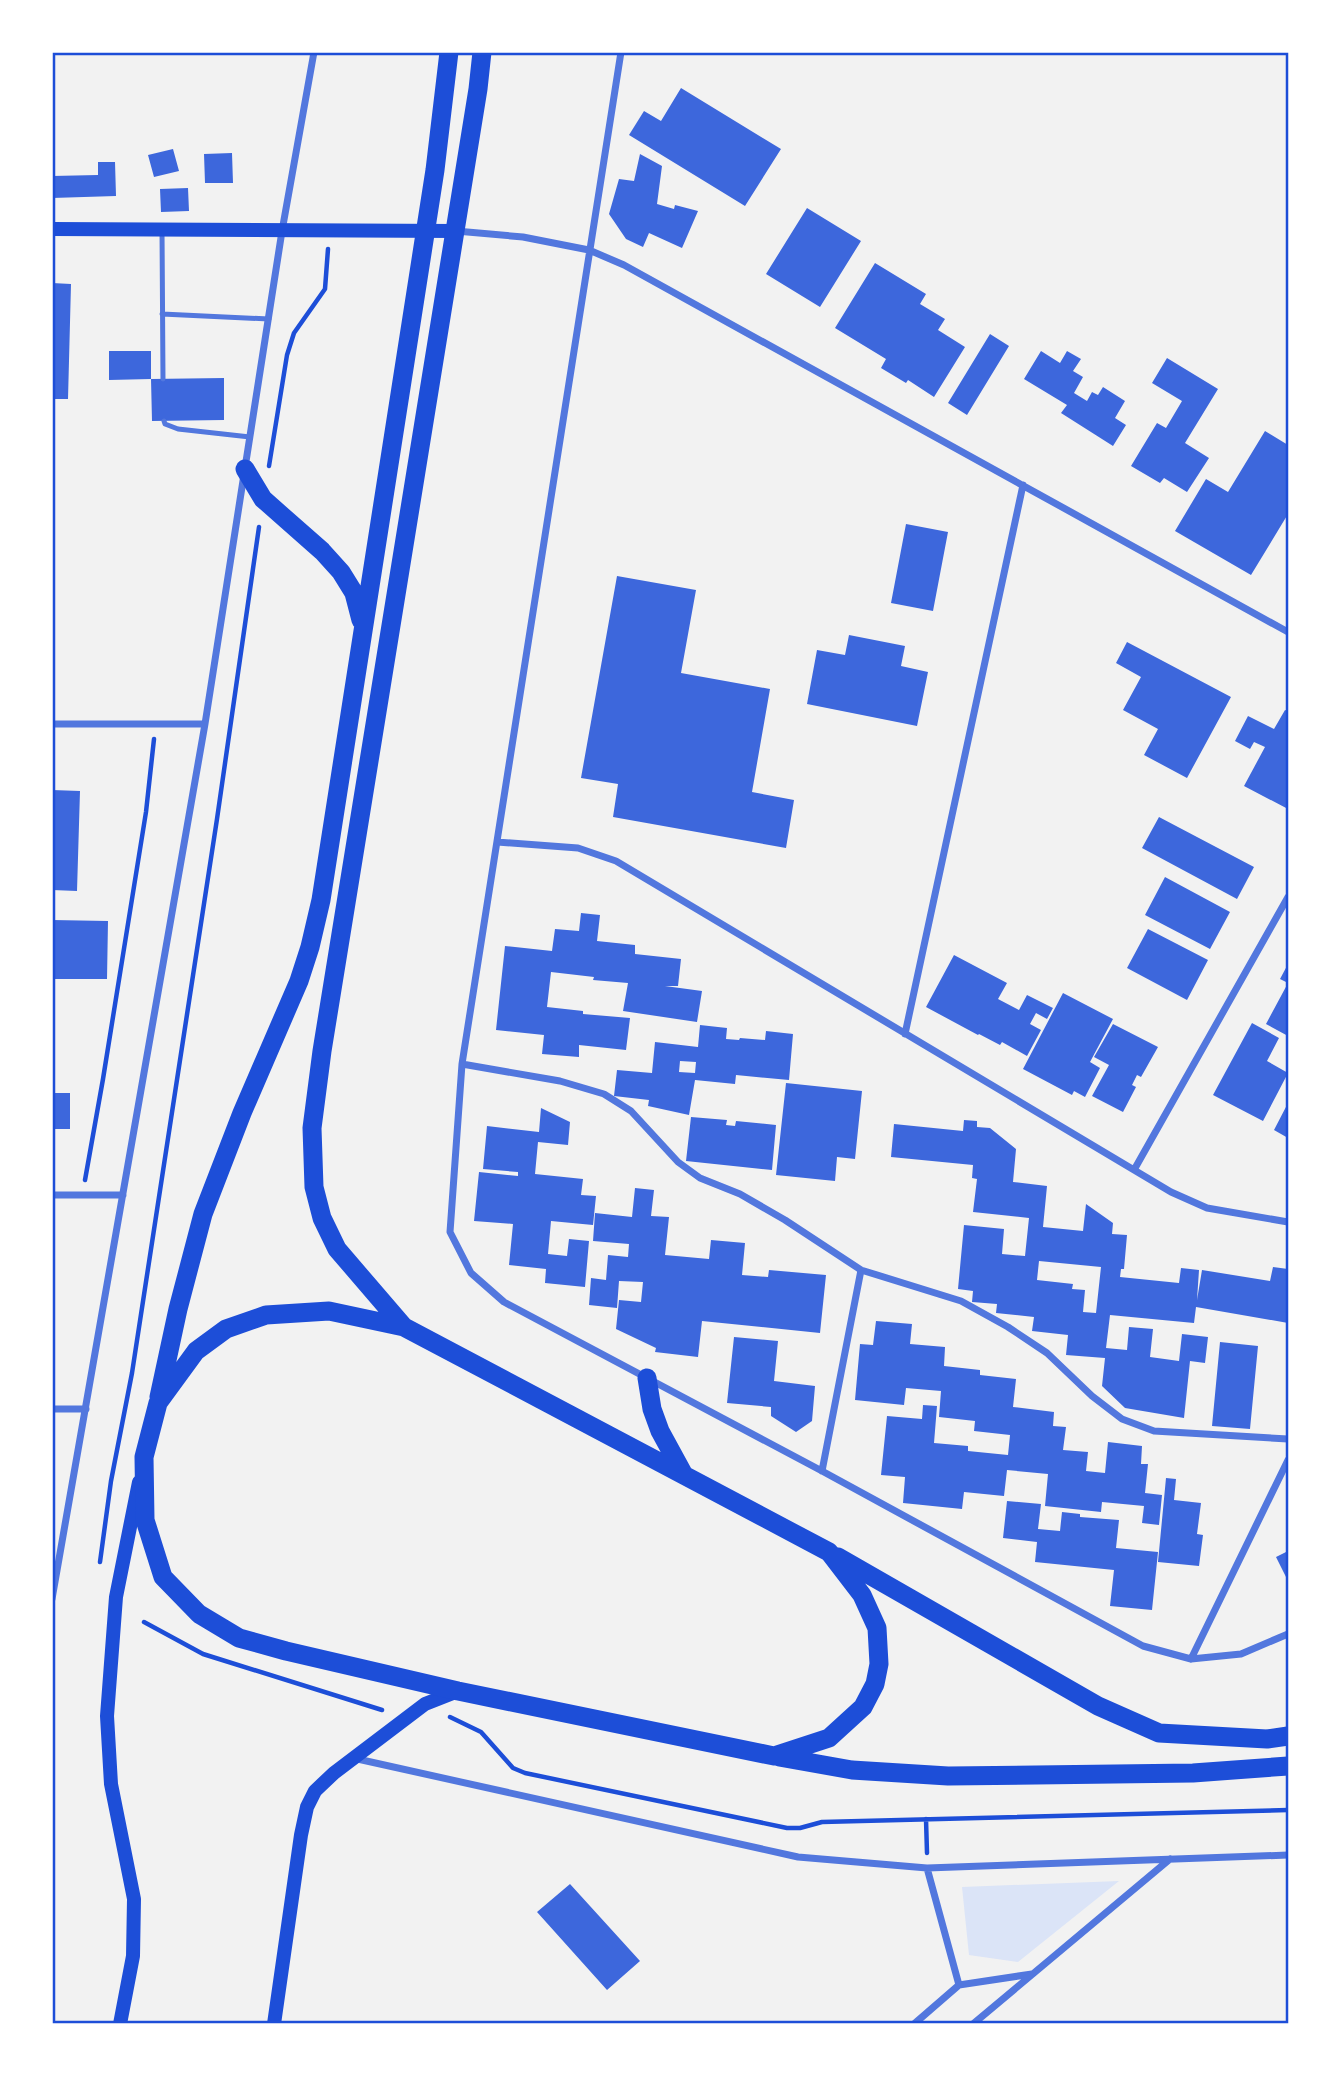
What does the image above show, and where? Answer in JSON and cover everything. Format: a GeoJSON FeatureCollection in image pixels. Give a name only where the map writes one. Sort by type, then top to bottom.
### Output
{"type":"FeatureCollection","features":[{"type":"Feature","properties":{"kind":"highway"},"geometry":{"type":"LineString","coordinates":[[449,52],[435,170],[321,900],[299,981],[242,1113],[203,1214],[144,1457],[145,1520],[163,1577],[199,1614],[239,1638],[458,1691],[852,1770],[948,1776],[1193,1773],[1289,1766]]}},
{"type":"Feature","properties":{"kind":"highway"},"geometry":{"type":"LineString","coordinates":[[404,1327],[337,1249],[322,1218],[314,1187],[312,1128],[322,1051],[456,231],[482,52]]}},
{"type":"Feature","properties":{"kind":"highway"},"geometry":{"type":"LineString","coordinates":[[245,469],[263,499],[322,551],[341,572],[354,593],[363,629]]}},
{"type":"Feature","properties":{"kind":"highway"},"geometry":{"type":"LineString","coordinates":[[158,1403],[196,1351],[226,1329],[266,1315],[329,1311],[404,1327],[829,1552],[1098,1706],[1159,1732],[1267,1739],[1289,1736]]}},
{"type":"Feature","properties":{"kind":"highway"},"geometry":{"type":"LineString","coordinates":[[647,1378],[652,1409],[660,1431],[684,1476]]}},
{"type":"Feature","properties":{"kind":"highway"},"geometry":{"type":"LineString","coordinates":[[774,1756],[829,1738],[863,1707],[875,1684],[879,1664],[877,1628],[862,1595],[829,1552]]}},
{"type":"Feature","properties":{"kind":"main road"},"geometry":{"type":"LineString","coordinates":[[52,229],[456,231]]}},
{"type":"Feature","properties":{"kind":"main road"},"geometry":{"type":"LineString","coordinates":[[120,2024],[133,1956],[134,1899],[111,1784],[107,1716],[116,1597],[144,1457]]}},
{"type":"Feature","properties":{"kind":"main road"},"geometry":{"type":"LineString","coordinates":[[274,2024],[301,1835],[307,1807],[315,1791],[334,1773],[425,1704],[458,1691]]}},
{"type":"Feature","properties":{"kind":"street"},"geometry":{"type":"LineString","coordinates":[[52,1599],[205,724],[282,231],[314,52]]}},
{"type":"Feature","properties":{"kind":"street"},"geometry":{"type":"LineString","coordinates":[[621,52],[462,1064],[450,1232],[471,1273],[504,1302],[1143,1646],[1192,1659],[1241,1654],[1289,1634]]}},
{"type":"Feature","properties":{"kind":"street"},"geometry":{"type":"LineString","coordinates":[[456,231],[523,237],[589,250],[624,265],[1289,632]]}},
{"type":"Feature","properties":{"kind":"street"},"geometry":{"type":"LineString","coordinates":[[905,1034],[1023,485]]}},
{"type":"Feature","properties":{"kind":"street"},"geometry":{"type":"LineString","coordinates":[[52,724],[205,724]]}},
{"type":"Feature","properties":{"kind":"street"},"geometry":{"type":"LineString","coordinates":[[497,842],[578,848],[616,862],[1171,1192],[1207,1208],[1289,1222]]}},
{"type":"Feature","properties":{"kind":"street"},"geometry":{"type":"LineString","coordinates":[[1134,1170],[1289,897]]}},
{"type":"Feature","properties":{"kind":"street"},"geometry":{"type":"LineString","coordinates":[[462,1064],[560,1081],[604,1094],[631,1111],[678,1162],[699,1178],[751,1200],[861,1270],[961,1301],[1008,1326],[1047,1353],[1092,1396],[1122,1419],[1154,1431],[1289,1439]]}},
{"type":"Feature","properties":{"kind":"street"},"geometry":{"type":"LineString","coordinates":[[52,1195],[123,1195]]}},
{"type":"Feature","properties":{"kind":"street"},"geometry":{"type":"LineString","coordinates":[[822,1471],[861,1270]]}},
{"type":"Feature","properties":{"kind":"street"},"geometry":{"type":"LineString","coordinates":[[52,1409],[86,1409]]}},
{"type":"Feature","properties":{"kind":"street"},"geometry":{"type":"LineString","coordinates":[[1192,1659],[1289,1460]]}},
{"type":"Feature","properties":{"kind":"street"},"geometry":{"type":"LineString","coordinates":[[353,1758],[798,1857],[927,1868],[1289,1855]]}},
{"type":"Feature","properties":{"kind":"street"},"geometry":{"type":"LineString","coordinates":[[973,2024],[1170,1859]]}},
{"type":"Feature","properties":{"kind":"street"},"geometry":{"type":"LineString","coordinates":[[927,1868],[959,1985]]}},
{"type":"Feature","properties":{"kind":"street"},"geometry":{"type":"LineString","coordinates":[[914,2024],[959,1985],[1032,1974]]}},
{"type":"Feature","properties":{"kind":"lane"},"geometry":{"type":"LineString","coordinates":[[162,230],[163,379]]}},
{"type":"Feature","properties":{"kind":"lane"},"geometry":{"type":"LineString","coordinates":[[162,314],[268,319]]}},
{"type":"Feature","properties":{"kind":"lane"},"geometry":{"type":"LineString","coordinates":[[164,421],[165,424],[178,429],[250,437]]}},
{"type":"Feature","properties":{"kind":"path"},"geometry":{"type":"LineString","coordinates":[[99,1572],[111,1481],[132,1373],[207,885],[286,355],[294,333],[324,289],[330,231]]}},
{"type":"Feature","properties":{"kind":"path"},"geometry":{"type":"LineString","coordinates":[[83,1195],[146,812],[155,724]]}},
{"type":"Feature","properties":{"kind":"path"},"geometry":{"type":"LineString","coordinates":[[144,1622],[203,1654],[371,1708],[409,1716],[451,1717],[481,1732],[513,1768],[525,1773],[787,1828],[800,1828],[822,1822],[1289,1810]]}},
{"type":"Feature","properties":{"kind":"path"},"geometry":{"type":"LineString","coordinates":[[926,1819],[927,1868]]}},
{"type":"Feature","properties":{"kind":"shaded area"},"geometry":{"type":"Polygon","coordinates":[[[1119,1881],[1018,1962],[969,1955],[962,1887],[1119,1881]]]}},
{"type":"Feature","properties":{"kind":"building"},"geometry":{"type":"Polygon","coordinates":[[[681,88],[781,149],[745,206],[629,135],[644,111],[661,121],[681,88]]]}},
{"type":"Feature","properties":{"kind":"building"},"geometry":{"type":"Polygon","coordinates":[[[173,149],[179,171],[154,177],[148,155],[173,149]]]}},
{"type":"Feature","properties":{"kind":"building"},"geometry":{"type":"Polygon","coordinates":[[[232,153],[233,183],[205,183],[204,154],[232,153]]]}},
{"type":"Feature","properties":{"kind":"building"},"geometry":{"type":"Polygon","coordinates":[[[640,154],[662,166],[657,204],[698,211],[682,248],[649,233],[643,247],[626,239],[609,214],[619,179],[634,181],[640,154]]]}},
{"type":"Feature","properties":{"kind":"building"},"geometry":{"type":"Polygon","coordinates":[[[98,162],[115,162],[116,196],[52,198],[52,176],[98,175],[98,162]]]}},
{"type":"Feature","properties":{"kind":"building"},"geometry":{"type":"Polygon","coordinates":[[[188,188],[189,211],[161,212],[160,189],[188,188]]]}},
{"type":"Feature","properties":{"kind":"building"},"geometry":{"type":"Polygon","coordinates":[[[807,208],[861,241],[820,307],[766,274],[807,208]]]}},
{"type":"Feature","properties":{"kind":"building"},"geometry":{"type":"Polygon","coordinates":[[[875,263],[926,294],[920,304],[945,319],[938,330],[965,347],[934,397],[908,380],[906,383],[881,368],[886,359],[835,328],[875,263]]]}},
{"type":"Feature","properties":{"kind":"building"},"geometry":{"type":"Polygon","coordinates":[[[52,283],[71,284],[68,399],[52,399],[52,283]]]}},
{"type":"Feature","properties":{"kind":"building"},"geometry":{"type":"Polygon","coordinates":[[[990,334],[1009,346],[967,415],[948,403],[990,334]]]}},
{"type":"Feature","properties":{"kind":"building"},"geometry":{"type":"Polygon","coordinates":[[[109,351],[151,351],[151,379],[109,380],[109,351]]]}},
{"type":"Feature","properties":{"kind":"building"},"geometry":{"type":"Polygon","coordinates":[[[1041,351],[1060,363],[1067,351],[1081,359],[1073,371],[1083,377],[1074,393],[1087,401],[1092,392],[1098,395],[1103,387],[1125,401],[1115,418],[1126,425],[1113,446],[1061,413],[1067,405],[1024,379],[1041,351]]]}},
{"type":"Feature","properties":{"kind":"building"},"geometry":{"type":"Polygon","coordinates":[[[1167,358],[1218,389],[1185,443],[1209,458],[1187,492],[1164,478],[1160,483],[1131,466],[1157,423],[1166,428],[1182,401],[1152,383],[1167,358]]]}},
{"type":"Feature","properties":{"kind":"building"},"geometry":{"type":"Polygon","coordinates":[[[224,378],[224,420],[152,421],[151,379],[224,378]]]}},
{"type":"Feature","properties":{"kind":"building"},"geometry":{"type":"Polygon","coordinates":[[[1265,431],[1288,445],[1288,514],[1251,575],[1175,531],[1206,479],[1228,492],[1265,431]]]}},
{"type":"Feature","properties":{"kind":"building"},"geometry":{"type":"Polygon","coordinates":[[[906,524],[948,532],[933,611],[891,603],[906,524]]]}},
{"type":"Feature","properties":{"kind":"building"},"geometry":{"type":"Polygon","coordinates":[[[617,576],[696,590],[681,673],[770,689],[752,792],[794,800],[786,848],[613,817],[618,784],[581,778],[617,576]]]}},
{"type":"Feature","properties":{"kind":"building"},"geometry":{"type":"Polygon","coordinates":[[[849,635],[905,646],[901,666],[928,672],[917,726],[807,704],[817,650],[845,655],[849,635]]]}},
{"type":"Feature","properties":{"kind":"building"},"geometry":{"type":"Polygon","coordinates":[[[1127,642],[1231,697],[1187,778],[1144,755],[1158,729],[1123,710],[1141,677],[1116,663],[1127,642]]]}},
{"type":"Feature","properties":{"kind":"building"},"geometry":{"type":"Polygon","coordinates":[[[1285,710],[1288,711],[1288,809],[1244,786],[1265,747],[1254,742],[1250,749],[1235,741],[1248,716],[1274,729],[1285,710]]]}},
{"type":"Feature","properties":{"kind":"building"},"geometry":{"type":"Polygon","coordinates":[[[52,790],[80,791],[77,891],[52,890],[52,790]]]}},
{"type":"Feature","properties":{"kind":"building"},"geometry":{"type":"Polygon","coordinates":[[[1159,817],[1254,867],[1237,899],[1142,848],[1159,817]]]}},
{"type":"Feature","properties":{"kind":"building"},"geometry":{"type":"Polygon","coordinates":[[[1165,877],[1230,912],[1210,949],[1145,915],[1165,877]]]}},
{"type":"Feature","properties":{"kind":"building"},"geometry":{"type":"Polygon","coordinates":[[[581,913],[600,915],[597,941],[635,945],[635,954],[681,959],[678,986],[665,986],[702,991],[697,1022],[623,1011],[628,983],[551,972],[547,1007],[583,1011],[583,1014],[630,1018],[626,1050],[579,1045],[579,1057],[542,1054],[544,1035],[496,1030],[505,946],[552,951],[555,929],[579,931],[581,913]]]}},
{"type":"Feature","properties":{"kind":"building"},"geometry":{"type":"Polygon","coordinates":[[[52,920],[108,921],[107,979],[52,979],[52,920]]]}},
{"type":"Feature","properties":{"kind":"building"},"geometry":{"type":"Polygon","coordinates":[[[1148,929],[1208,960],[1187,1000],[1127,968],[1148,929]]]}},
{"type":"Feature","properties":{"kind":"building"},"geometry":{"type":"Polygon","coordinates":[[[954,955],[1007,983],[998,999],[1019,1010],[1027,995],[1053,1008],[1047,1019],[1036,1013],[1030,1024],[1041,1030],[1027,1056],[1002,1042],[1000,1045],[978,1035],[926,1007],[954,955]]]}},
{"type":"Feature","properties":{"kind":"building"},"geometry":{"type":"Polygon","coordinates":[[[1288,964],[1288,983],[1280,979],[1288,964]]]}},
{"type":"Feature","properties":{"kind":"building"},"geometry":{"type":"Polygon","coordinates":[[[1288,983],[1288,1036],[1266,1024],[1288,983]]]}},
{"type":"Feature","properties":{"kind":"building"},"geometry":{"type":"Polygon","coordinates":[[[1063,993],[1113,1019],[1090,1062],[1100,1068],[1085,1097],[1074,1091],[1072,1095],[1023,1069],[1063,993]]]}},
{"type":"Feature","properties":{"kind":"building"},"geometry":{"type":"Polygon","coordinates":[[[1252,1023],[1279,1038],[1267,1061],[1288,1073],[1263,1121],[1213,1095],[1252,1023]]]}},
{"type":"Feature","properties":{"kind":"building"},"geometry":{"type":"Polygon","coordinates":[[[1113,1024],[1158,1047],[1141,1077],[1137,1075],[1132,1085],[1136,1087],[1123,1112],[1092,1096],[1109,1065],[1094,1057],[1113,1024]]]}},
{"type":"Feature","properties":{"kind":"building"},"geometry":{"type":"Polygon","coordinates":[[[700,1025],[727,1028],[726,1039],[765,1040],[766,1031],[793,1034],[789,1080],[736,1075],[735,1084],[695,1080],[689,1115],[648,1106],[649,1100],[614,1096],[617,1070],[652,1073],[655,1042],[698,1047],[700,1025]],[[680,1061],[679,1072],[695,1073],[696,1062],[680,1061]]]}},
{"type":"Feature","properties":{"kind":"building"},"geometry":{"type":"Polygon","coordinates":[[[786,1083],[862,1091],[855,1159],[837,1157],[835,1181],[776,1175],[786,1083]]]}},
{"type":"Feature","properties":{"kind":"building"},"geometry":{"type":"Polygon","coordinates":[[[52,1093],[70,1093],[70,1129],[52,1129],[52,1093]]]}},
{"type":"Feature","properties":{"kind":"building"},"geometry":{"type":"Polygon","coordinates":[[[1288,1103],[1288,1138],[1274,1130],[1288,1103]]]}},
{"type":"Feature","properties":{"kind":"building"},"geometry":{"type":"Polygon","coordinates":[[[541,1108],[570,1122],[568,1145],[538,1142],[535,1174],[583,1179],[581,1195],[596,1196],[593,1225],[551,1221],[548,1254],[567,1256],[569,1239],[589,1241],[585,1287],[545,1283],[546,1269],[509,1265],[513,1224],[474,1221],[479,1172],[518,1176],[518,1172],[483,1169],[487,1126],[539,1132],[541,1108]]]}},
{"type":"Feature","properties":{"kind":"building"},"geometry":{"type":"Polygon","coordinates":[[[691,1117],[727,1120],[726,1125],[735,1126],[736,1121],[776,1125],[772,1170],[686,1161],[691,1117]]]}},
{"type":"Feature","properties":{"kind":"building"},"geometry":{"type":"Polygon","coordinates":[[[964,1120],[977,1121],[977,1127],[990,1128],[1016,1149],[1013,1182],[1047,1186],[1043,1227],[1083,1231],[1086,1204],[1113,1223],[1112,1234],[1127,1235],[1124,1269],[1121,1269],[1120,1277],[1179,1283],[1181,1268],[1199,1270],[1197,1300],[1202,1270],[1270,1281],[1273,1267],[1288,1269],[1288,1323],[1196,1307],[1194,1323],[1110,1315],[1106,1348],[1127,1350],[1129,1327],[1153,1329],[1150,1357],[1179,1361],[1182,1334],[1208,1337],[1205,1363],[1190,1361],[1184,1418],[1125,1408],[1102,1386],[1105,1358],[1066,1355],[1068,1335],[1032,1331],[1034,1317],[996,1313],[997,1304],[972,1302],[973,1291],[958,1289],[964,1225],[1004,1229],[1002,1254],[1025,1256],[1029,1218],[973,1212],[977,1179],[972,1178],[973,1165],[891,1157],[894,1124],[963,1131],[964,1120]],[[1039,1261],[1037,1280],[1073,1284],[1072,1289],[1085,1290],[1083,1312],[1096,1313],[1101,1267],[1039,1261]]]}},
{"type":"Feature","properties":{"kind":"building"},"geometry":{"type":"Polygon","coordinates":[[[635,1188],[654,1190],[651,1216],[669,1217],[665,1255],[709,1259],[711,1240],[745,1243],[742,1275],[768,1277],[769,1270],[826,1275],[820,1333],[702,1321],[698,1357],[655,1352],[656,1348],[616,1329],[619,1300],[641,1302],[643,1282],[619,1281],[617,1308],[589,1305],[591,1278],[606,1280],[608,1255],[628,1257],[629,1244],[593,1241],[595,1213],[632,1217],[635,1188]]]}},
{"type":"Feature","properties":{"kind":"building"},"geometry":{"type":"Polygon","coordinates":[[[876,1321],[912,1324],[910,1344],[945,1347],[944,1366],[980,1370],[980,1375],[1016,1379],[1013,1407],[1054,1412],[1053,1426],[1066,1427],[1063,1450],[1088,1452],[1086,1471],[1105,1473],[1108,1442],[1142,1446],[1141,1464],[1148,1464],[1145,1493],[1162,1495],[1159,1525],[1142,1523],[1144,1506],[1102,1502],[1101,1512],[1045,1506],[1048,1474],[1007,1470],[1004,1496],[964,1492],[962,1509],[903,1503],[905,1477],[881,1475],[887,1416],[922,1419],[923,1405],[937,1406],[934,1443],[968,1446],[968,1451],[1008,1455],[1010,1435],[974,1431],[975,1421],[939,1417],[941,1391],[906,1388],[904,1405],[855,1400],[860,1344],[873,1345],[876,1321]]]}},
{"type":"Feature","properties":{"kind":"building"},"geometry":{"type":"Polygon","coordinates":[[[734,1337],[778,1341],[774,1381],[815,1386],[812,1421],[796,1432],[771,1416],[771,1407],[727,1403],[734,1337]]]}},
{"type":"Feature","properties":{"kind":"building"},"geometry":{"type":"Polygon","coordinates":[[[1220,1342],[1258,1346],[1250,1429],[1212,1426],[1220,1342]]]}},
{"type":"Feature","properties":{"kind":"building"},"geometry":{"type":"Polygon","coordinates":[[[1166,1478],[1176,1479],[1174,1500],[1201,1503],[1197,1534],[1203,1535],[1199,1566],[1158,1562],[1166,1478]]]}},
{"type":"Feature","properties":{"kind":"building"},"geometry":{"type":"Polygon","coordinates":[[[1007,1501],[1041,1504],[1038,1529],[1060,1531],[1062,1512],[1080,1514],[1080,1517],[1119,1520],[1116,1548],[1158,1552],[1152,1610],[1110,1606],[1114,1570],[1035,1562],[1037,1542],[1003,1538],[1007,1501]]]}},
{"type":"Feature","properties":{"kind":"building"},"geometry":{"type":"Polygon","coordinates":[[[1288,1551],[1288,1581],[1276,1557],[1288,1551]]]}},
{"type":"Feature","properties":{"kind":"building"},"geometry":{"type":"Polygon","coordinates":[[[570,1884],[640,1961],[607,1990],[537,1912],[570,1884]]]}}]}
